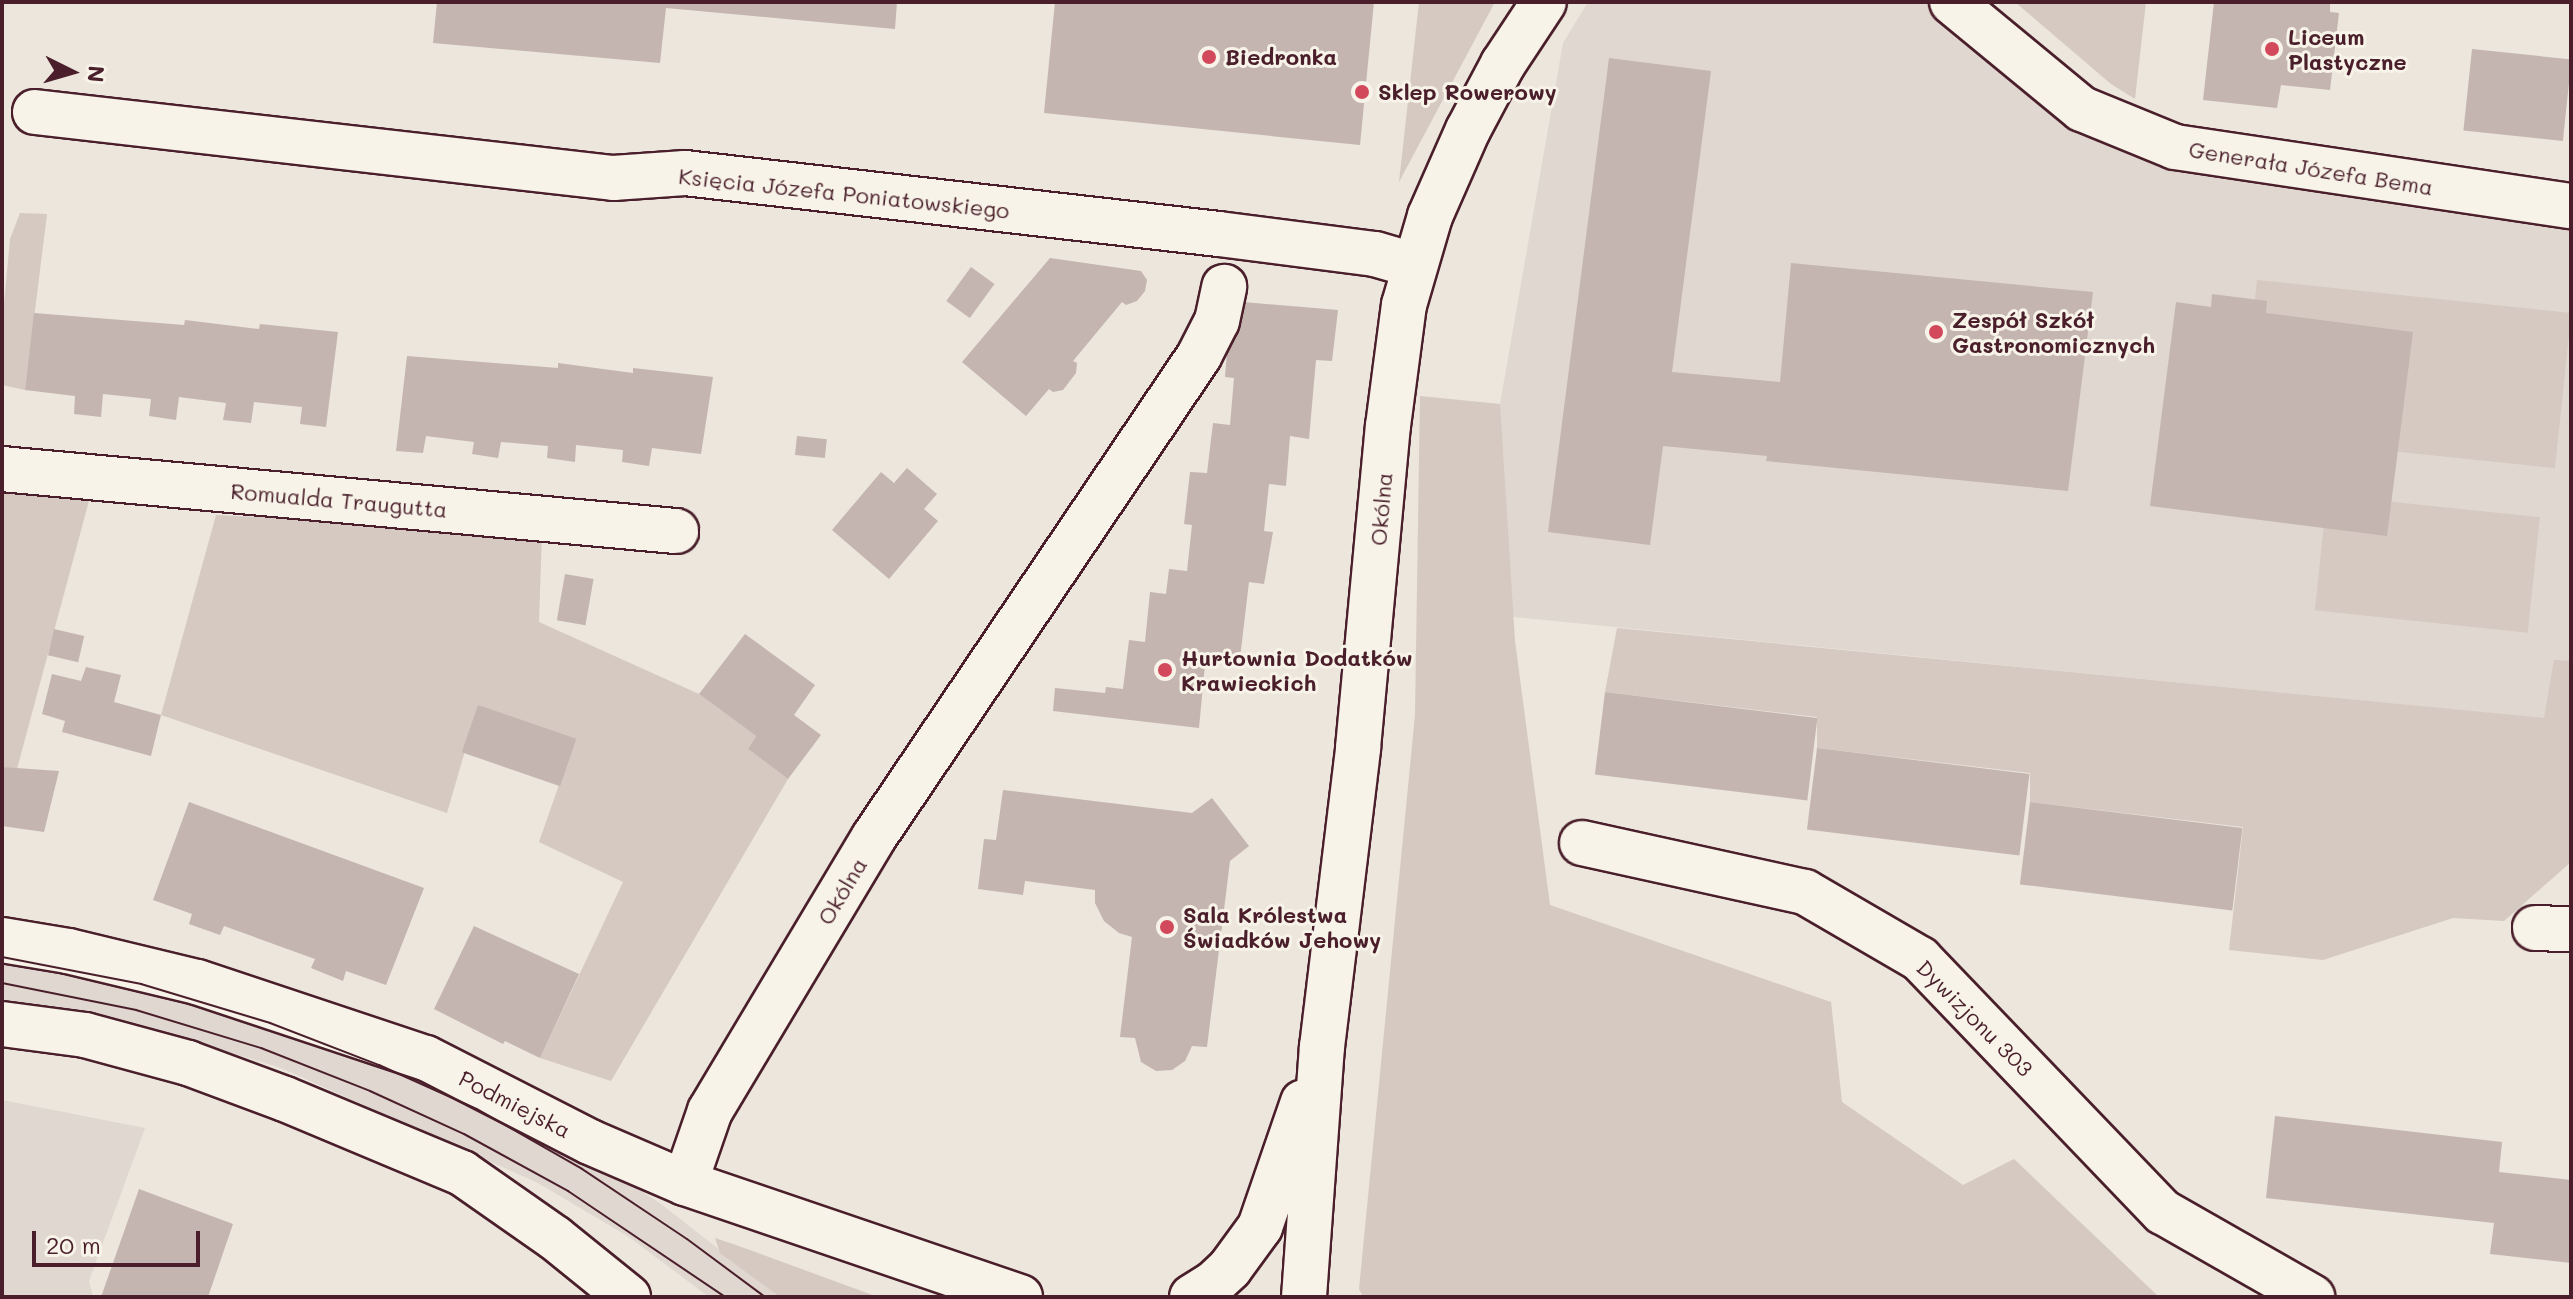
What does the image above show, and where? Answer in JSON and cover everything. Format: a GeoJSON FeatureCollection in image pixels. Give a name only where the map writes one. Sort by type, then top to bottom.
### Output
{"type":"FeatureCollection","features":[{"type":"Feature","properties":{"kind":"street","name":"Okólna"},"geometry":{"type":"LineString","coordinates":[[1304,1297],[1322,1047],[1358,748],[1396,346],[1413,265],[1468,130],[1503,64],[1544,2]]}},
{"type":"Feature","properties":{"kind":"street","name":"Generała Józefa Bema"},"geometry":{"type":"LineString","coordinates":[[1952,2],[2082,109],[2175,147],[2571,206]]}},
{"type":"Feature","properties":{"kind":"street","name":"Księcia Józefa Poniatowskiego"},"geometry":{"type":"LineString","coordinates":[[35,112],[613,178],[685,173],[1219,234],[1375,254],[1413,265]]}},
{"type":"Feature","properties":{"kind":"street","name":"Okólna"},"geometry":{"type":"LineString","coordinates":[[685,1183],[710,1111],[874,837],[1199,356],[1217,321],[1224,287]]}},
{"type":"Feature","properties":{"kind":"street","name":"Romualda Traugutta"},"geometry":{"type":"LineString","coordinates":[[2,469],[676,531]]}},
{"type":"Feature","properties":{"kind":"street","name":"Dywizjonu 303"},"geometry":{"type":"LineString","coordinates":[[1582,843],[1805,892],[1920,959],[2163,1212],[2312,1297]]}},
{"type":"Feature","properties":{"kind":"street","name":"Podmiejska"},"geometry":{"type":"LineString","coordinates":[[2,940],[68,951],[197,982],[426,1058],[590,1142],[685,1183],[1020,1297]]}},
{"type":"Feature","properties":{"kind":"street"},"geometry":{"type":"LineString","coordinates":[[2,1024],[85,1035],[188,1063],[285,1099],[462,1173],[555,1238],[628,1297]]}},
{"type":"Feature","properties":{"kind":"street","name":"Okólna"},"geometry":{"type":"LineString","coordinates":[[1192,1297],[1213,1284],[1230,1268],[1260,1227],[1322,1047]]}},
{"type":"Feature","properties":{"kind":"shaded area"},"geometry":{"type":"Polygon","coordinates":[[[1419,2],[1495,2],[1399,182],[1419,2]]]}},
{"type":"Feature","properties":{"kind":"shaded area"},"geometry":{"type":"Polygon","coordinates":[[[1588,2],[1952,2],[2082,109],[2571,204],[2571,721],[1483,614],[1500,404],[1563,43],[1588,2]]]}},
{"type":"Feature","properties":{"kind":"shaded area"},"geometry":{"type":"Polygon","coordinates":[[[2015,2],[2146,2],[2135,99],[2111,84],[2015,2]]]}},
{"type":"Feature","properties":{"kind":"shaded area"},"geometry":{"type":"Polygon","coordinates":[[[20,213],[47,214],[25,390],[2,385],[2,326],[10,239],[20,213]]]}},
{"type":"Feature","properties":{"kind":"shaded area"},"geometry":{"type":"Polygon","coordinates":[[[2257,280],[2571,313],[2555,468],[2241,435],[2257,280]]]}},
{"type":"Feature","properties":{"kind":"shaded area"},"geometry":{"type":"Polygon","coordinates":[[[1420,396],[1500,404],[1515,641],[1550,905],[1831,1002],[1842,1102],[1963,1185],[2014,1159],[2159,1297],[1363,1297],[1359,1289],[1415,715],[1420,396]]]}},
{"type":"Feature","properties":{"kind":"shaded area"},"geometry":{"type":"Polygon","coordinates":[[[2,486],[90,497],[17,769],[2,767],[2,486]]]}},
{"type":"Feature","properties":{"kind":"shaded area"},"geometry":{"type":"Polygon","coordinates":[[[2327,495],[2540,517],[2528,633],[2315,610],[2327,495]]]}},
{"type":"Feature","properties":{"kind":"shaded area"},"geometry":{"type":"Polygon","coordinates":[[[216,515],[542,531],[539,622],[699,694],[756,736],[748,749],[788,779],[611,1081],[540,1058],[623,882],[539,842],[575,739],[478,706],[447,813],[161,715],[216,515]]]}},
{"type":"Feature","properties":{"kind":"shaded area"},"geometry":{"type":"Polygon","coordinates":[[[1617,628],[2544,718],[2554,660],[2571,661],[2571,862],[2504,921],[2453,918],[2323,960],[2229,950],[2243,827],[2030,802],[2030,773],[1817,748],[1817,717],[1605,692],[1617,628]]]}},
{"type":"Feature","properties":{"kind":"shaded area"},"geometry":{"type":"Polygon","coordinates":[[[2,946],[305,1019],[565,1142],[661,1204],[780,1297],[709,1297],[629,1237],[538,1183],[281,1068],[148,1027],[2,999],[2,946]]]}},
{"type":"Feature","properties":{"kind":"shaded area"},"geometry":{"type":"Polygon","coordinates":[[[2,1100],[145,1128],[89,1281],[93,1297],[2,1297],[2,1100]]]}},
{"type":"Feature","properties":{"kind":"shaded area"},"geometry":{"type":"Polygon","coordinates":[[[715,1238],[878,1297],[780,1297],[720,1253],[715,1238]]]}},
{"type":"Feature","properties":{"kind":"building"},"geometry":{"type":"Polygon","coordinates":[[[437,2],[897,2],[895,29],[666,8],[660,63],[433,43],[437,2]]]}},
{"type":"Feature","properties":{"kind":"building","name":"Biedronka"},"geometry":{"type":"Polygon","coordinates":[[[1055,2],[1374,2],[1360,145],[1044,113],[1055,2]]]}},
{"type":"Feature","properties":{"kind":"building","name":"Liceum Plastyczne"},"geometry":{"type":"Polygon","coordinates":[[[2214,2],[2330,2],[2330,12],[2339,13],[2330,90],[2281,85],[2277,108],[2203,100],[2214,2]]]}},
{"type":"Feature","properties":{"kind":"building"},"geometry":{"type":"Polygon","coordinates":[[[2472,49],[2571,59],[2563,141],[2463,131],[2472,49]]]}},
{"type":"Feature","properties":{"kind":"building","name":"Zespół Szkół Gastronomicznych"},"geometry":{"type":"Polygon","coordinates":[[[1609,58],[1711,71],[1672,372],[1780,382],[1791,263],[2093,292],[2068,491],[1766,461],[1767,456],[1663,446],[1650,545],[1548,532],[1609,58]]]}},
{"type":"Feature","properties":{"kind":"building"},"geometry":{"type":"Polygon","coordinates":[[[1050,258],[1141,271],[1147,280],[1145,291],[1137,301],[1126,305],[1122,302],[1073,361],[1077,363],[1076,373],[1063,390],[1053,392],[1049,389],[1026,416],[962,362],[1050,258]]]}},
{"type":"Feature","properties":{"kind":"building"},"geometry":{"type":"Polygon","coordinates":[[[971,267],[994,284],[970,318],[946,301],[971,267]]]}},
{"type":"Feature","properties":{"kind":"building"},"geometry":{"type":"Polygon","coordinates":[[[2212,294],[2267,301],[2266,313],[2413,332],[2387,536],[2150,506],[2176,302],[2211,307],[2212,294]]]}},
{"type":"Feature","properties":{"kind":"building"},"geometry":{"type":"Polygon","coordinates":[[[1231,301],[1338,310],[1332,361],[1316,360],[1309,439],[1290,436],[1286,486],[1269,484],[1264,531],[1273,532],[1264,584],[1249,582],[1240,658],[1206,654],[1199,728],[1053,711],[1055,688],[1105,693],[1106,687],[1123,689],[1129,640],[1145,642],[1150,592],[1166,594],[1169,569],[1187,571],[1192,525],[1184,524],[1190,472],[1207,473],[1213,423],[1230,425],[1234,378],[1225,377],[1231,301]]]}},
{"type":"Feature","properties":{"kind":"building"},"geometry":{"type":"Polygon","coordinates":[[[34,313],[184,325],[185,320],[259,329],[260,324],[338,332],[326,427],[300,424],[302,407],[254,402],[251,423],[223,420],[226,403],[179,397],[176,420],[149,416],[151,399],[103,394],[101,417],[74,414],[75,396],[25,390],[34,313]]]}},
{"type":"Feature","properties":{"kind":"building"},"geometry":{"type":"Polygon","coordinates":[[[407,356],[558,368],[558,363],[633,373],[633,368],[713,377],[701,454],[652,448],[649,466],[622,462],[623,450],[576,445],[575,462],[547,458],[548,446],[501,442],[498,458],[472,454],[474,442],[426,436],[423,453],[396,451],[407,356]]]}},
{"type":"Feature","properties":{"kind":"building"},"geometry":{"type":"Polygon","coordinates":[[[797,436],[827,439],[825,458],[795,455],[797,436]]]}},
{"type":"Feature","properties":{"kind":"building"},"geometry":{"type":"Polygon","coordinates":[[[907,468],[937,494],[924,509],[938,521],[889,579],[832,530],[881,472],[894,483],[907,468]]]}},
{"type":"Feature","properties":{"kind":"building"},"geometry":{"type":"Polygon","coordinates":[[[565,574],[594,579],[585,625],[557,620],[565,574]]]}},
{"type":"Feature","properties":{"kind":"building"},"geometry":{"type":"Polygon","coordinates":[[[54,629],[84,636],[78,662],[48,655],[54,629]]]}},
{"type":"Feature","properties":{"kind":"building"},"geometry":{"type":"Polygon","coordinates":[[[745,634],[815,685],[794,715],[821,735],[788,779],[748,749],[756,736],[699,694],[745,634]]]}},
{"type":"Feature","properties":{"kind":"building"},"geometry":{"type":"Polygon","coordinates":[[[86,667],[121,675],[114,702],[161,715],[151,756],[62,732],[65,721],[42,714],[52,674],[81,681],[86,667]]]}},
{"type":"Feature","properties":{"kind":"building"},"geometry":{"type":"Polygon","coordinates":[[[1605,692],[1817,718],[1807,800],[1595,774],[1605,692]]]}},
{"type":"Feature","properties":{"kind":"building"},"geometry":{"type":"Polygon","coordinates":[[[478,705],[576,739],[560,786],[462,752],[478,705]]]}},
{"type":"Feature","properties":{"kind":"building"},"geometry":{"type":"Polygon","coordinates":[[[1817,748],[2029,774],[2019,855],[1807,829],[1817,748]]]}},
{"type":"Feature","properties":{"kind":"building"},"geometry":{"type":"Polygon","coordinates":[[[2,767],[59,771],[44,832],[2,826],[2,767]]]}},
{"type":"Feature","properties":{"kind":"building","name":"Sala Królestwa Świadków Jehowy"},"geometry":{"type":"Polygon","coordinates":[[[1003,790],[1192,813],[1212,798],[1249,846],[1230,861],[1207,1047],[1192,1046],[1185,1061],[1172,1070],[1156,1071],[1141,1062],[1135,1038],[1120,1037],[1132,937],[1119,933],[1104,921],[1095,903],[1095,890],[1025,881],[1023,895],[978,889],[984,839],[996,840],[1003,790]]]}},
{"type":"Feature","properties":{"kind":"building"},"geometry":{"type":"Polygon","coordinates":[[[189,802],[424,888],[386,985],[346,971],[343,981],[311,968],[315,959],[224,926],[220,935],[189,924],[192,914],[153,900],[189,802]]]}},
{"type":"Feature","properties":{"kind":"building"},"geometry":{"type":"Polygon","coordinates":[[[2030,802],[2242,828],[2232,910],[2020,884],[2030,802]]]}},
{"type":"Feature","properties":{"kind":"building"},"geometry":{"type":"Polygon","coordinates":[[[474,926],[579,974],[540,1058],[505,1041],[503,1044],[434,1009],[474,926]]]}},
{"type":"Feature","properties":{"kind":"building"},"geometry":{"type":"Polygon","coordinates":[[[2275,1116],[2502,1142],[2499,1172],[2571,1180],[2571,1263],[2490,1254],[2494,1223],[2266,1198],[2275,1116]]]}},
{"type":"Feature","properties":{"kind":"building"},"geometry":{"type":"Polygon","coordinates":[[[139,1189],[233,1224],[208,1297],[101,1297],[139,1189]]]}},
{"type":"Feature","properties":{"kind":"tram line"},"geometry":{"type":"LineString","coordinates":[[2,957],[141,984],[270,1023],[379,1065],[477,1109],[582,1169],[687,1239],[765,1297]]}},
{"type":"Feature","properties":{"kind":"tram line"},"geometry":{"type":"LineString","coordinates":[[2,983],[136,1010],[261,1048],[370,1091],[464,1134],[568,1191],[725,1297]]}},
{"type":"Feature","properties":{"kind":"place","name":"Liceum Plastyczne"},"geometry":{"type":"Point","coordinates":[2272,49]}},
{"type":"Feature","properties":{"kind":"place","name":"Biedronka"},"geometry":{"type":"Point","coordinates":[1209,57]}},
{"type":"Feature","properties":{"kind":"place","name":"Sklep Rowerowy"},"geometry":{"type":"Point","coordinates":[1362,92]}},
{"type":"Feature","properties":{"kind":"place","name":"Zespół Szkół Gastronomicznych"},"geometry":{"type":"Point","coordinates":[1936,332]}},
{"type":"Feature","properties":{"kind":"place","name":"Hurtownia Dodatków Krawieckich"},"geometry":{"type":"Point","coordinates":[1165,670]}},
{"type":"Feature","properties":{"kind":"place","name":"Sala Królestwa Świadków Jehowy"},"geometry":{"type":"Point","coordinates":[1167,927]}}]}
